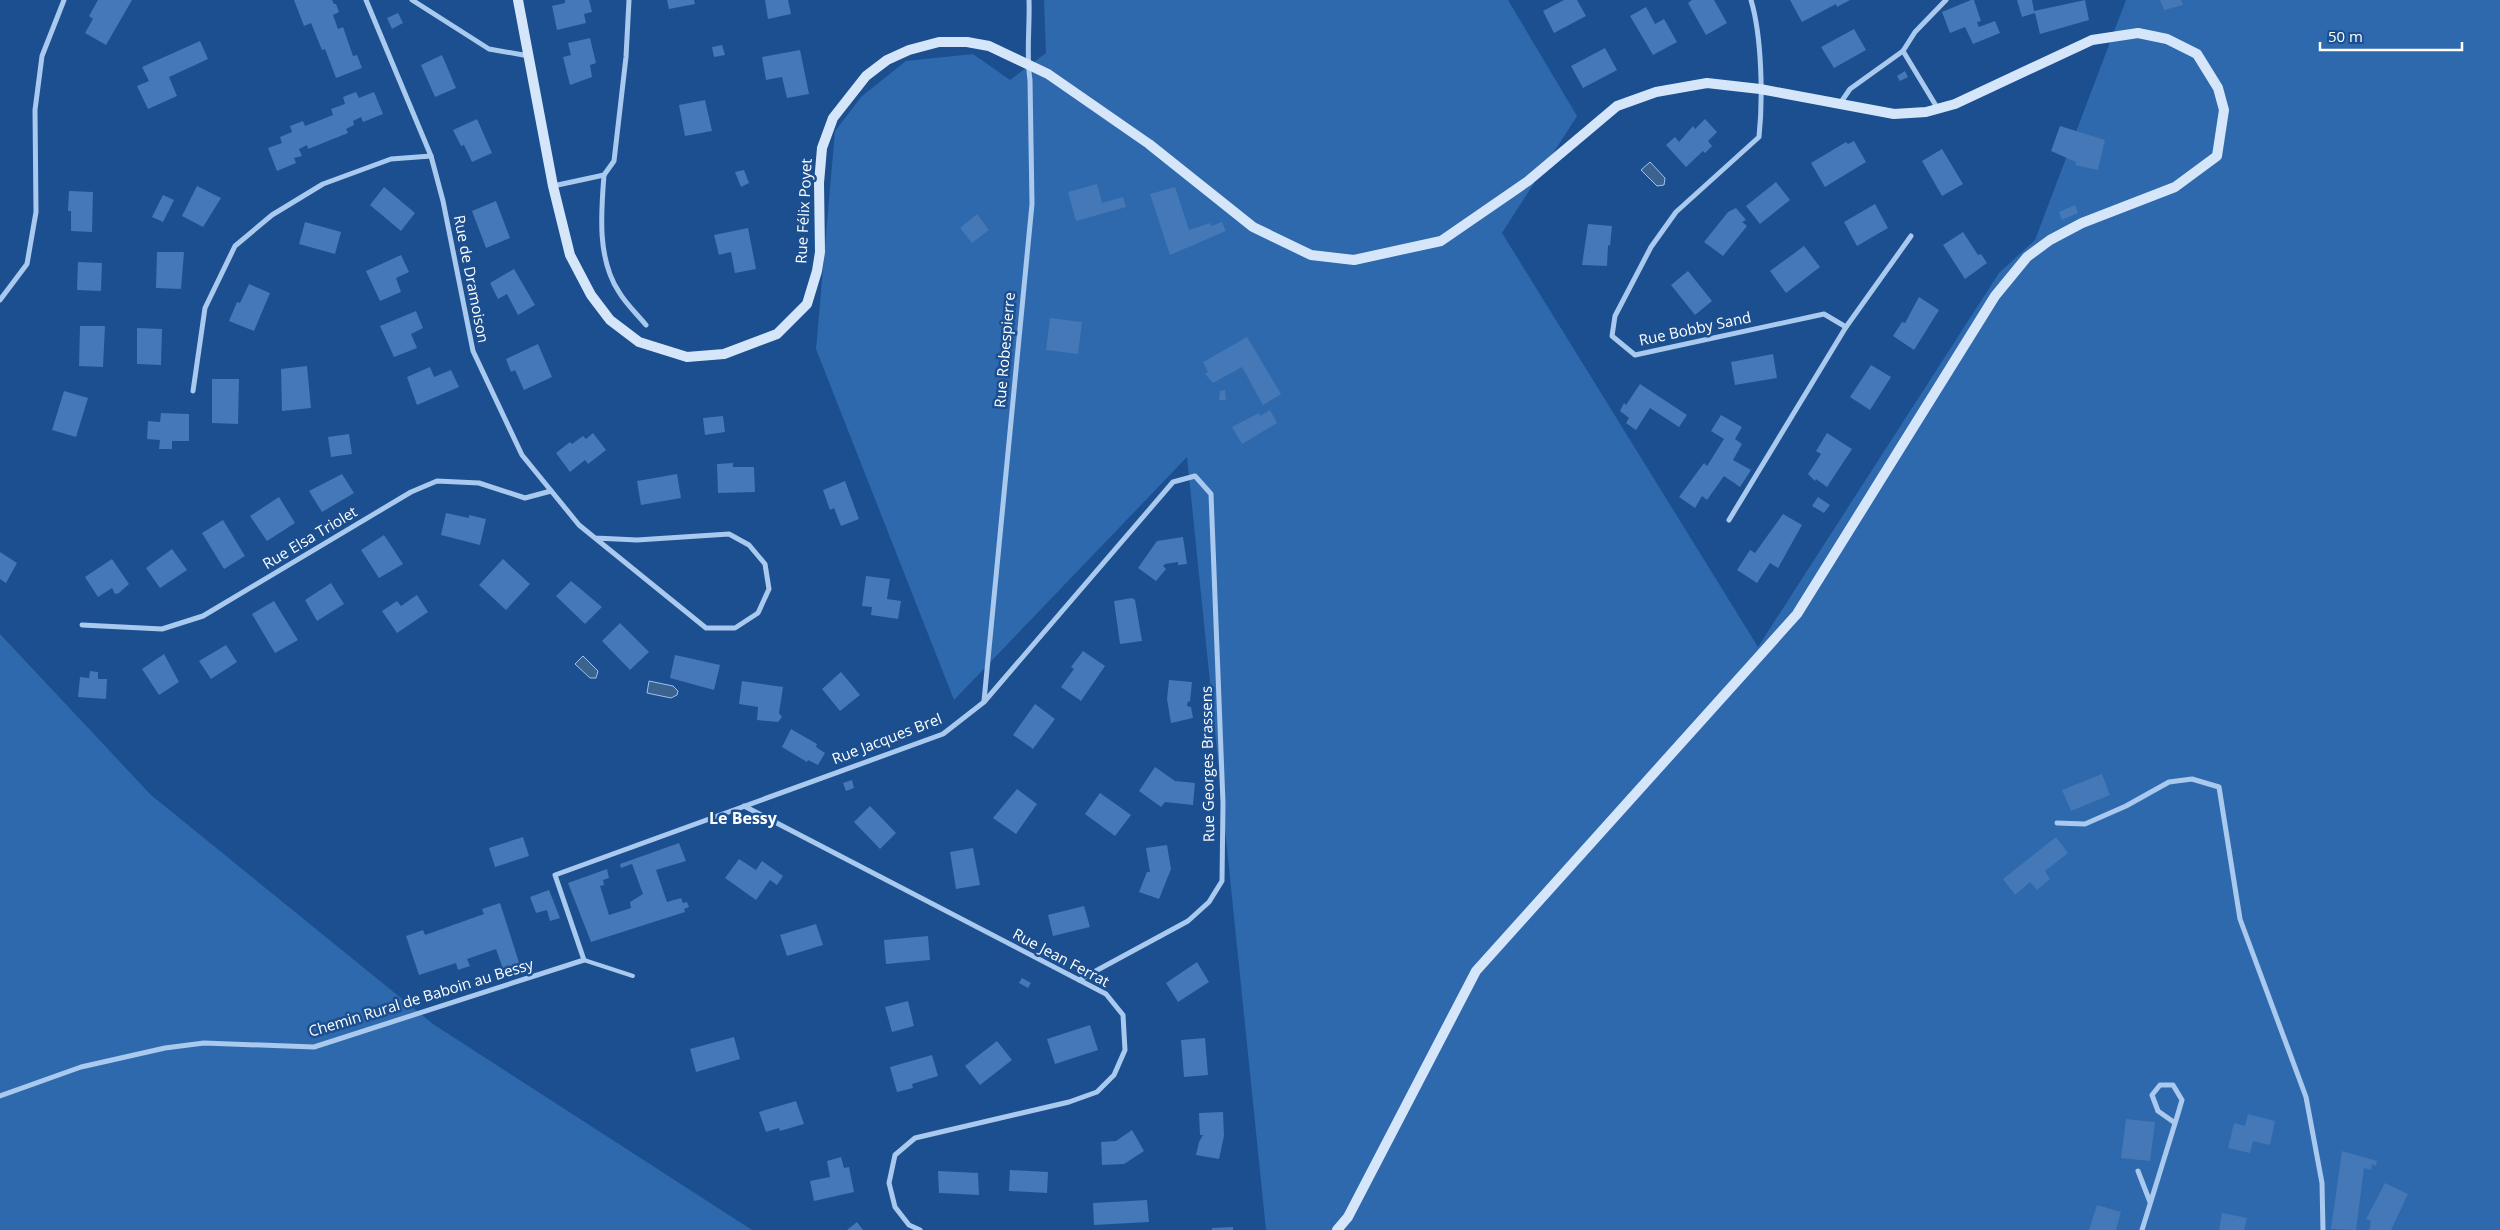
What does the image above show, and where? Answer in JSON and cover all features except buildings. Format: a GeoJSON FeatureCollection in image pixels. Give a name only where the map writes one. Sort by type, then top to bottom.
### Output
{"type":"FeatureCollection","features":[{"type":"Feature","properties":{"kind":"street"},"geometry":{"type":"LineString","coordinates":[[0,300],[26,264],[36,212],[35,110],[42,56],[64,0]]}},
{"type":"Feature","properties":{"kind":"street","name":"Rue de Dramoison"},"geometry":{"type":"LineString","coordinates":[[366,0],[431,156],[443,201],[473,351],[522,455],[579,526],[706,628],[735,628],[758,613],[769,589],[765,564],[749,544],[729,534],[637,540],[595,538]]}},
{"type":"Feature","properties":{"kind":"street"},"geometry":{"type":"LineString","coordinates":[[412,0],[489,49],[529,56]]}},
{"type":"Feature","properties":{"kind":"street","name":"Rue Félix Poyet"},"geometry":{"type":"LineString","coordinates":[[518,0],[553,186],[570,255],[591,295],[610,320],[639,342],[687,357],[724,354],[777,334],[807,304],[817,272],[820,252],[819,184],[822,148],[833,118],[866,76],[887,60],[909,50],[939,42],[967,42],[989,46],[1048,74],[1148,144],[1253,227],[1311,255],[1354,260],[1441,241],[1528,181],[1617,106],[1656,92],[1707,83],[1760,89],[1839,106],[1894,114],[1938,109],[1955,104],[2092,40],[2138,33],[2167,39],[2198,54],[2218,88],[2224,110],[2217,156],[2175,187],[2082,223],[2050,240],[2028,257],[1995,296],[1796,614],[1476,971],[1348,1217],[1338,1230]]}},
{"type":"Feature","properties":{"kind":"street"},"geometry":{"type":"LineString","coordinates":[[629,0],[626,57],[614,161],[604,175],[602,211],[605,258],[618,292],[646,325]]}},
{"type":"Feature","properties":{"kind":"street","name":"Rue Robespierre"},"geometry":{"type":"LineString","coordinates":[[984,702],[1032,204],[1030,80],[1028,64],[1029,0]]}},
{"type":"Feature","properties":{"kind":"street"},"geometry":{"type":"LineString","coordinates":[[1751,0],[1756,16],[1760,89]]}},
{"type":"Feature","properties":{"kind":"street"},"geometry":{"type":"LineString","coordinates":[[1839,106],[1850,89],[1903,51],[1914,32],[1946,0]]}},
{"type":"Feature","properties":{"kind":"street"},"geometry":{"type":"LineString","coordinates":[[1903,51],[1938,109]]}},
{"type":"Feature","properties":{"kind":"street","name":"Rue Bobby Sand"},"geometry":{"type":"LineString","coordinates":[[1760,89],[1763,102],[1759,137],[1709,185],[1676,212],[1651,247],[1615,316],[1612,336],[1635,355],[1824,314],[1846,327]]}},
{"type":"Feature","properties":{"kind":"street"},"geometry":{"type":"LineString","coordinates":[[194,391],[205,308],[234,246],[272,215],[323,184],[391,159],[431,156]]}},
{"type":"Feature","properties":{"kind":"street"},"geometry":{"type":"LineString","coordinates":[[553,186],[604,175]]}},
{"type":"Feature","properties":{"kind":"street"},"geometry":{"type":"LineString","coordinates":[[1729,520],[1846,327],[1911,236]]}},
{"type":"Feature","properties":{"kind":"street","name":"Rue Jacques Brel"},"geometry":{"type":"LineString","coordinates":[[584,960],[555,874],[943,734],[984,702],[1173,482],[1195,476]]}},
{"type":"Feature","properties":{"kind":"street","name":"Rue Georges Brassens"},"geometry":{"type":"LineString","coordinates":[[1079,980],[1188,921],[1209,902],[1222,881],[1223,803],[1211,494],[1195,476]]}},
{"type":"Feature","properties":{"kind":"street","name":"Rue Elsa Triolet"},"geometry":{"type":"LineString","coordinates":[[82,625],[162,629],[203,616],[411,492],[437,481],[479,483],[525,498],[551,491]]}},
{"type":"Feature","properties":{"kind":"street"},"geometry":{"type":"LineString","coordinates":[[2057,823],[2085,824],[2126,806],[2169,782],[2192,779],[2219,787],[2240,919],[2306,1097],[2322,1183],[2323,1230]]}},
{"type":"Feature","properties":{"kind":"street","name":"Rue Jean Ferrat"},"geometry":{"type":"LineString","coordinates":[[744,806],[1106,994],[1123,1016],[1125,1050],[1114,1075],[1097,1092],[1069,1102],[915,1138],[895,1154],[888,1183],[895,1207],[909,1225],[920,1230]]}},
{"type":"Feature","properties":{"kind":"street","name":"Chemin Rural de Baboin au Bessy"},"geometry":{"type":"LineString","coordinates":[[0,1096],[80,1067],[165,1048],[204,1043],[314,1047],[584,960]]}},
{"type":"Feature","properties":{"kind":"street"},"geometry":{"type":"LineString","coordinates":[[2142,1230],[2151,1202],[2182,1100],[2173,1085],[2160,1085],[2152,1095],[2158,1111],[2175,1123]]}},
{"type":"Feature","properties":{"kind":"street"},"geometry":{"type":"LineString","coordinates":[[2138,1171],[2151,1202]]}},
{"type":"Feature","properties":{"kind":"lane"},"geometry":{"type":"LineString","coordinates":[[584,960],[634,976]]}},
{"type":"Feature","properties":{"kind":"shaded area"},"geometry":{"type":"Polygon","coordinates":[[[1044,0],[1508,0],[1577,116],[1502,233],[1758,647],[1999,273],[2035,240],[2126,0],[2500,0],[2500,1230],[1266,1230],[1187,457],[954,700],[816,349],[835,131],[862,96],[906,61],[973,54],[1010,80],[1046,53],[1044,0]]]}},
{"type":"Feature","properties":{"kind":"shaded area"},"geometry":{"type":"Polygon","coordinates":[[[1650,162],[1665,178],[1664,185],[1657,186],[1641,170],[1650,162]]]}},
{"type":"Feature","properties":{"kind":"shaded area"},"geometry":{"type":"Polygon","coordinates":[[[0,634],[151,795],[433,1024],[752,1230],[0,1230],[0,634]]]}},
{"type":"Feature","properties":{"kind":"shaded area"},"geometry":{"type":"Polygon","coordinates":[[[583,656],[598,671],[596,678],[590,678],[575,664],[583,656]]]}},
{"type":"Feature","properties":{"kind":"shaded area"},"geometry":{"type":"Polygon","coordinates":[[[649,681],[673,686],[678,691],[677,695],[671,698],[647,693],[649,681]]]}},
{"type":"Feature","properties":{"kind":"district","name":"Le Bessy"},"geometry":{"type":"Point","coordinates":[743,818]}}]}
